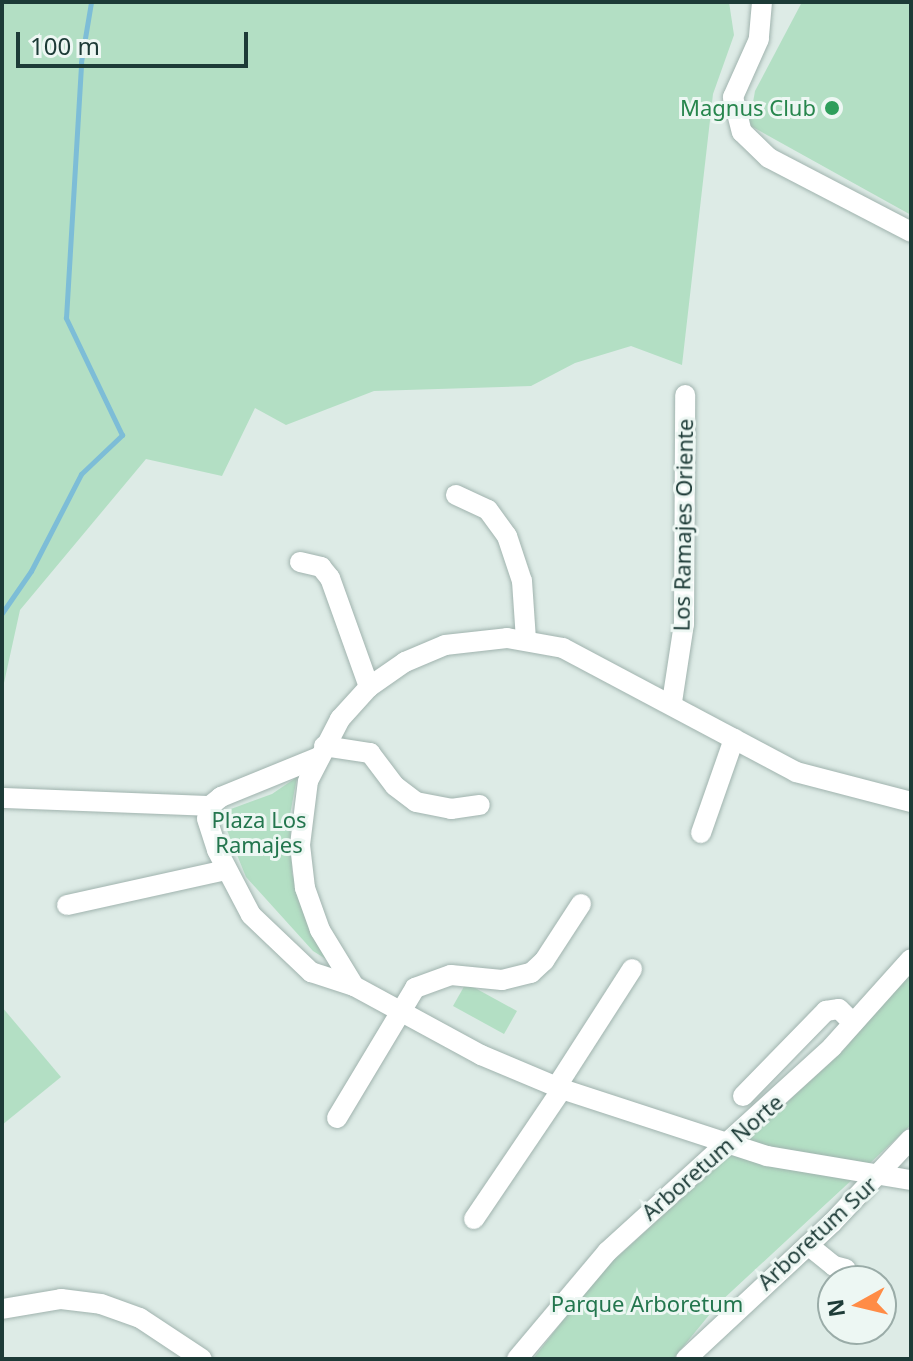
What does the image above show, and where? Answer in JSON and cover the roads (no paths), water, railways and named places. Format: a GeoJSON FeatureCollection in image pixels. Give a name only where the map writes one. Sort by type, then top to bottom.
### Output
{"type":"FeatureCollection","features":[{"type":"Feature","properties":{"kind":"street"},"geometry":{"type":"LineString","coordinates":[[762,2],[759,39],[733,97],[742,132],[769,158],[911,232]]}},
{"type":"Feature","properties":{"kind":"street","name":"Los Ramajes Oriente"},"geometry":{"type":"LineString","coordinates":[[672,702],[684,624],[685,395]]}},
{"type":"Feature","properties":{"kind":"street"},"geometry":{"type":"LineString","coordinates":[[456,495],[488,510],[514,550],[525,597],[526,640]]}},
{"type":"Feature","properties":{"kind":"street"},"geometry":{"type":"LineString","coordinates":[[300,562],[314,563],[330,578],[369,687]]}},
{"type":"Feature","properties":{"kind":"street"},"geometry":{"type":"LineString","coordinates":[[354,986],[320,930],[301,867],[303,802],[322,752],[369,687],[405,662],[445,645],[488,638],[526,640],[580,655],[816,780],[911,802]]}},
{"type":"Feature","properties":{"kind":"street"},"geometry":{"type":"LineString","coordinates":[[701,833],[734,739]]}},
{"type":"Feature","properties":{"kind":"street"},"geometry":{"type":"LineString","coordinates":[[2,798],[210,806],[322,752],[376,756],[395,786],[416,802],[451,809],[480,805]]}},
{"type":"Feature","properties":{"kind":"street"},"geometry":{"type":"LineString","coordinates":[[210,806],[207,819],[226,870],[251,915],[311,972],[354,986],[481,1055],[559,1087],[726,1143],[878,1178],[911,1180]]}},
{"type":"Feature","properties":{"kind":"street"},"geometry":{"type":"LineString","coordinates":[[67,905],[226,870]]}},
{"type":"Feature","properties":{"kind":"street"},"geometry":{"type":"LineString","coordinates":[[337,1118],[408,995],[429,980],[467,974],[512,979],[531,973],[544,961],[581,904]]}},
{"type":"Feature","properties":{"kind":"street","name":"Arboretum Norte"},"geometry":{"type":"LineString","coordinates":[[517,1359],[607,1252],[853,1023],[911,959]]}},
{"type":"Feature","properties":{"kind":"street"},"geometry":{"type":"LineString","coordinates":[[474,1219],[632,969]]}},
{"type":"Feature","properties":{"kind":"street"},"geometry":{"type":"LineString","coordinates":[[743,1096],[826,1011],[839,1009],[853,1023]]}},
{"type":"Feature","properties":{"kind":"street","name":"Arboretum Sur"},"geometry":{"type":"LineString","coordinates":[[686,1359],[878,1178],[911,1139]]}},
{"type":"Feature","properties":{"kind":"street"},"geometry":{"type":"LineString","coordinates":[[808,1245],[833,1265]]}},
{"type":"Feature","properties":{"kind":"street"},"geometry":{"type":"LineString","coordinates":[[2,1309],[61,1299],[101,1304],[140,1318],[202,1359]]}},
{"type":"Feature","properties":{"kind":"waterway"},"geometry":{"type":"LineString","coordinates":[[2,613],[31,571],[81,474],[122,435],[66,318],[81,62],[91,2]]}},
{"type":"Feature","properties":{"kind":"place","name":"Magnus Club"},"geometry":{"type":"Point","coordinates":[832,108]}},
{"type":"Feature","properties":{"kind":"park label","name":"Plaza Los Ramajes"},"geometry":{"type":"Point","coordinates":[259,832]}},
{"type":"Feature","properties":{"kind":"park label","name":"Parque Arboretum"},"geometry":{"type":"Point","coordinates":[647,1304]}}]}
